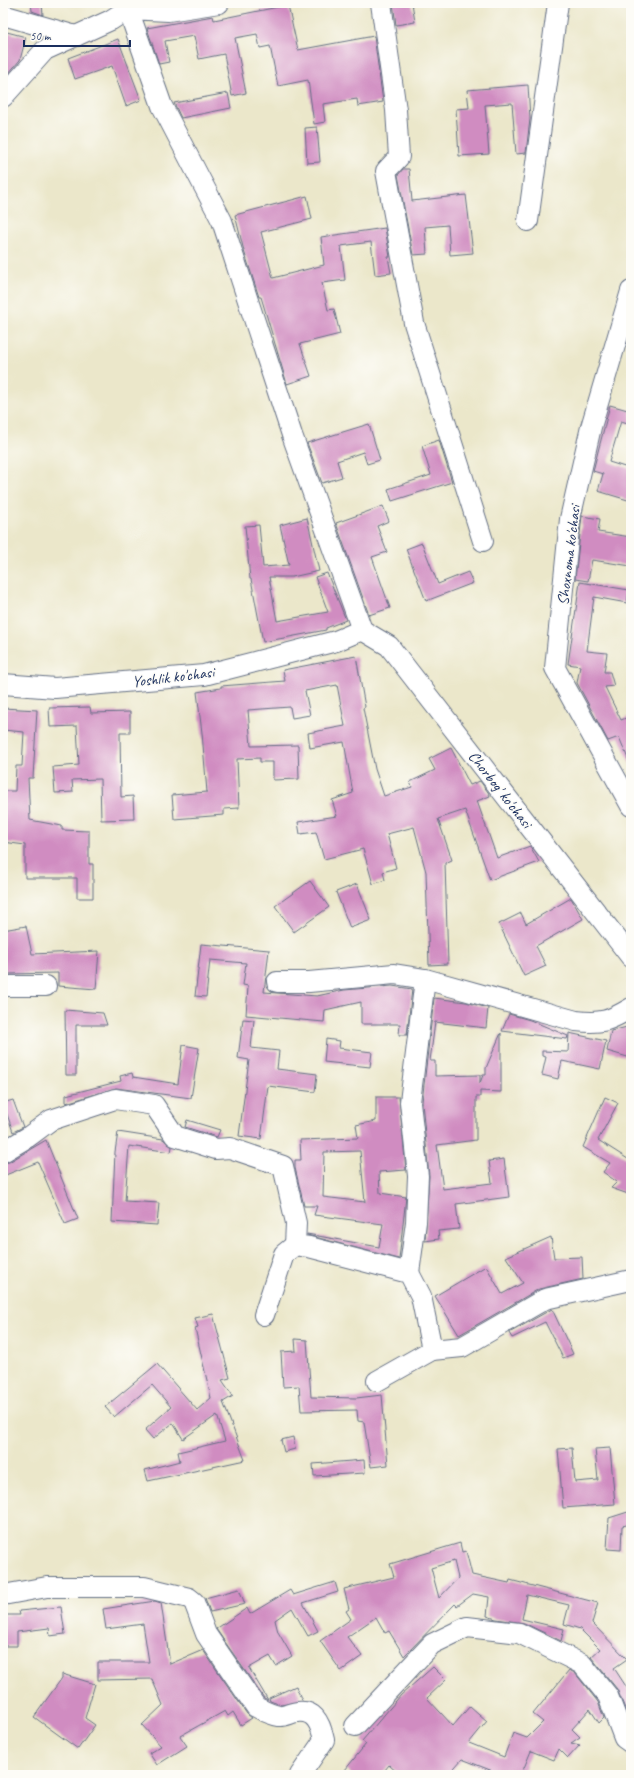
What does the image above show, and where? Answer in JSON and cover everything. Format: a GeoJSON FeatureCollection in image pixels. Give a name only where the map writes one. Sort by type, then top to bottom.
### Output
{"type":"FeatureCollection","features":[{"type":"Feature","properties":{"kind":"street"},"geometry":{"type":"LineString","coordinates":[[3,97],[45,50],[111,20],[128,6],[168,11],[219,3]]}},
{"type":"Feature","properties":{"kind":"street"},"geometry":{"type":"LineString","coordinates":[[380,3],[396,110],[399,157],[386,172],[414,323],[483,541]]}},
{"type":"Feature","properties":{"kind":"street"},"geometry":{"type":"LineString","coordinates":[[528,221],[546,76],[558,3]]}},
{"type":"Feature","properties":{"kind":"street"},"geometry":{"type":"LineString","coordinates":[[128,6],[162,106],[222,221],[292,435],[362,630]]}},
{"type":"Feature","properties":{"kind":"street"},"geometry":{"type":"LineString","coordinates":[[3,15],[76,36]]}},
{"type":"Feature","properties":{"kind":"street","name":"Shoxnoma ko'chasi"},"geometry":{"type":"LineString","coordinates":[[631,291],[591,427],[570,519],[555,668],[631,806]]}},
{"type":"Feature","properties":{"kind":"street","name":"Yoshlik ko'chasi"},"geometry":{"type":"LineString","coordinates":[[3,684],[55,688],[204,675],[336,640],[362,630]]}},
{"type":"Feature","properties":{"kind":"street","name":"Chorbog' ko'chasi"},"geometry":{"type":"LineString","coordinates":[[362,630],[389,646],[631,957]]}},
{"type":"Feature","properties":{"kind":"street"},"geometry":{"type":"LineString","coordinates":[[277,982],[309,982],[394,974],[426,979],[576,1021],[596,1023],[611,1019],[631,1008]]}},
{"type":"Feature","properties":{"kind":"street"},"geometry":{"type":"LineString","coordinates":[[426,979],[410,1102],[418,1176],[416,1222],[409,1273],[421,1296],[432,1350]]}},
{"type":"Feature","properties":{"kind":"street"},"geometry":{"type":"LineString","coordinates":[[3,986],[46,986]]}},
{"type":"Feature","properties":{"kind":"street"},"geometry":{"type":"LineString","coordinates":[[3,1152],[28,1137],[51,1120],[115,1099],[154,1105],[175,1136],[216,1150],[230,1148],[284,1166],[296,1223],[295,1245]]}},
{"type":"Feature","properties":{"kind":"street"},"geometry":{"type":"LineString","coordinates":[[264,1315],[284,1254],[295,1245],[309,1247],[403,1273],[409,1273]]}},
{"type":"Feature","properties":{"kind":"street"},"geometry":{"type":"LineString","coordinates":[[377,1381],[432,1350],[462,1347],[545,1299],[631,1280]]}},
{"type":"Feature","properties":{"kind":"street"},"geometry":{"type":"LineString","coordinates":[[3,1595],[47,1587],[144,1587],[189,1598],[194,1602],[206,1634],[256,1707],[269,1713],[281,1716],[299,1711],[314,1715],[321,1726],[324,1740],[300,1775]]}},
{"type":"Feature","properties":{"kind":"street"},"geometry":{"type":"LineString","coordinates":[[355,1726],[432,1644],[467,1627],[519,1633],[582,1664],[608,1696],[624,1738],[631,1743]]}},
{"type":"Feature","properties":{"kind":"building"},"geometry":{"type":"Polygon","coordinates":[[[31,3],[42,3],[43,15],[32,11],[31,3]]]}},
{"type":"Feature","properties":{"kind":"building"},"geometry":{"type":"Polygon","coordinates":[[[393,3],[412,3],[415,22],[396,25],[393,3]]]}},
{"type":"Feature","properties":{"kind":"building"},"geometry":{"type":"Polygon","coordinates":[[[288,5],[298,50],[374,36],[383,102],[358,106],[357,99],[323,104],[325,122],[314,124],[308,80],[278,86],[270,46],[260,48],[257,34],[235,38],[246,93],[232,96],[224,54],[199,59],[194,36],[165,41],[169,62],[159,64],[147,28],[213,16],[214,20],[288,5]]]}},
{"type":"Feature","properties":{"kind":"building"},"geometry":{"type":"Polygon","coordinates":[[[3,31],[26,37],[20,60],[8,74],[3,72],[3,31]]]}},
{"type":"Feature","properties":{"kind":"building"},"geometry":{"type":"Polygon","coordinates":[[[118,39],[141,100],[126,106],[112,66],[75,79],[68,58],[118,39]]]}},
{"type":"Feature","properties":{"kind":"building"},"geometry":{"type":"Polygon","coordinates":[[[528,85],[530,119],[526,153],[516,154],[512,103],[485,105],[489,154],[459,156],[456,109],[469,108],[467,90],[528,85]]]}},
{"type":"Feature","properties":{"kind":"building"},"geometry":{"type":"Polygon","coordinates":[[[228,93],[231,108],[181,118],[174,103],[228,93]]]}},
{"type":"Feature","properties":{"kind":"building"},"geometry":{"type":"Polygon","coordinates":[[[317,127],[320,162],[307,163],[305,128],[317,127]]]}},
{"type":"Feature","properties":{"kind":"building"},"geometry":{"type":"Polygon","coordinates":[[[403,169],[409,169],[412,201],[466,195],[473,253],[450,255],[448,225],[425,227],[427,254],[413,255],[398,175],[403,169]]]}},
{"type":"Feature","properties":{"kind":"building"},"geometry":{"type":"Polygon","coordinates":[[[307,196],[312,219],[261,232],[273,278],[324,265],[321,237],[385,228],[391,273],[375,275],[371,242],[341,246],[345,280],[322,283],[328,310],[334,309],[340,334],[300,344],[311,376],[287,384],[261,297],[259,297],[244,251],[235,215],[307,196]]]}},
{"type":"Feature","properties":{"kind":"building"},"geometry":{"type":"Polygon","coordinates":[[[610,405],[631,411],[631,424],[621,421],[609,462],[631,469],[631,501],[598,491],[603,474],[593,471],[610,405]]]}},
{"type":"Feature","properties":{"kind":"building"},"geometry":{"type":"Polygon","coordinates":[[[369,424],[380,460],[367,464],[363,452],[337,461],[342,477],[322,483],[307,443],[369,424]]]}},
{"type":"Feature","properties":{"kind":"building"},"geometry":{"type":"Polygon","coordinates":[[[439,440],[452,482],[392,501],[388,489],[431,475],[422,446],[439,440]]]}},
{"type":"Feature","properties":{"kind":"building"},"geometry":{"type":"Polygon","coordinates":[[[383,506],[389,521],[377,526],[387,552],[372,557],[390,608],[369,615],[336,523],[383,506]]]}},
{"type":"Feature","properties":{"kind":"building"},"geometry":{"type":"Polygon","coordinates":[[[582,516],[600,519],[598,532],[631,537],[631,566],[592,560],[588,581],[575,579],[582,516]]]}},
{"type":"Feature","properties":{"kind":"building"},"geometry":{"type":"Polygon","coordinates":[[[307,518],[319,571],[292,577],[269,577],[277,621],[328,612],[315,577],[327,573],[346,620],[326,628],[326,630],[263,642],[250,579],[245,526],[259,525],[263,567],[289,565],[280,525],[307,518]]]}},
{"type":"Feature","properties":{"kind":"building"},"geometry":{"type":"Polygon","coordinates":[[[422,543],[438,584],[468,572],[473,583],[426,601],[406,549],[422,543]]]}},
{"type":"Feature","properties":{"kind":"building"},"geometry":{"type":"Polygon","coordinates":[[[580,582],[629,590],[627,603],[594,597],[587,651],[607,653],[604,672],[610,672],[614,686],[605,687],[621,720],[631,716],[631,766],[619,737],[608,741],[577,683],[580,666],[568,664],[580,582]]]}},
{"type":"Feature","properties":{"kind":"building"},"geometry":{"type":"Polygon","coordinates":[[[356,656],[365,707],[363,708],[375,769],[384,796],[412,787],[410,782],[435,770],[429,759],[451,748],[470,785],[480,781],[490,796],[477,801],[497,858],[530,846],[539,862],[490,880],[465,810],[438,819],[452,860],[445,863],[448,964],[429,965],[426,872],[414,827],[387,834],[396,868],[383,872],[385,880],[373,884],[363,849],[324,859],[316,832],[300,834],[298,822],[337,816],[332,800],[353,793],[344,742],[310,748],[308,733],[345,726],[337,685],[305,691],[310,715],[292,718],[290,707],[248,710],[251,746],[298,745],[299,779],[273,780],[273,762],[260,762],[260,758],[237,759],[239,808],[224,809],[224,815],[174,819],[172,795],[207,792],[197,692],[221,688],[221,686],[285,681],[283,670],[356,656]]]}},
{"type":"Feature","properties":{"kind":"building"},"geometry":{"type":"Polygon","coordinates":[[[90,707],[91,713],[130,712],[130,733],[120,733],[121,797],[133,796],[134,819],[101,820],[100,779],[72,780],[73,792],[55,793],[53,767],[79,765],[77,726],[50,727],[49,708],[90,707]]]}},
{"type":"Feature","properties":{"kind":"building"},"geometry":{"type":"Polygon","coordinates":[[[3,708],[37,710],[33,778],[28,778],[30,820],[62,826],[62,830],[89,831],[89,864],[93,864],[93,898],[77,898],[77,878],[25,878],[25,845],[3,842],[3,791],[15,791],[16,766],[22,766],[24,732],[3,730],[3,708]]]}},
{"type":"Feature","properties":{"kind":"building"},"geometry":{"type":"Polygon","coordinates":[[[310,881],[329,907],[294,932],[275,906],[310,881]]]}},
{"type":"Feature","properties":{"kind":"building"},"geometry":{"type":"Polygon","coordinates":[[[357,884],[371,920],[350,928],[336,892],[357,884]]]}},
{"type":"Feature","properties":{"kind":"building"},"geometry":{"type":"Polygon","coordinates":[[[571,898],[583,919],[536,946],[546,966],[524,976],[499,924],[521,913],[526,924],[571,898]]]}},
{"type":"Feature","properties":{"kind":"building"},"geometry":{"type":"Polygon","coordinates":[[[26,926],[32,954],[99,951],[96,989],[58,986],[58,973],[7,974],[6,970],[3,971],[3,930],[26,926]]]}},
{"type":"Feature","properties":{"kind":"building"},"geometry":{"type":"Polygon","coordinates":[[[201,944],[269,950],[264,992],[317,996],[344,990],[392,986],[412,989],[407,1035],[399,1035],[400,1024],[361,1024],[361,1002],[325,1010],[324,1022],[246,1015],[248,986],[243,985],[246,963],[210,960],[206,997],[195,996],[201,944]]]}},
{"type":"Feature","properties":{"kind":"building"},"geometry":{"type":"Polygon","coordinates":[[[434,998],[466,1002],[488,1008],[486,1028],[435,1022],[430,1061],[435,1061],[435,1076],[480,1075],[480,1083],[483,1075],[486,1075],[486,1068],[501,1033],[501,1092],[480,1091],[480,1097],[476,1097],[476,1140],[437,1145],[443,1189],[492,1183],[489,1161],[504,1159],[509,1197],[456,1204],[459,1229],[438,1231],[439,1239],[425,1241],[429,1176],[422,1102],[434,998]]]}},
{"type":"Feature","properties":{"kind":"building"},"geometry":{"type":"Polygon","coordinates":[[[65,1010],[103,1013],[107,1025],[76,1025],[76,1075],[66,1075],[65,1010]]]}},
{"type":"Feature","properties":{"kind":"building"},"geometry":{"type":"Polygon","coordinates":[[[509,1014],[530,1020],[568,1036],[567,1039],[502,1031],[509,1014]]]}},
{"type":"Feature","properties":{"kind":"building"},"geometry":{"type":"Polygon","coordinates":[[[243,1019],[254,1020],[251,1048],[279,1051],[277,1069],[317,1074],[315,1092],[268,1086],[261,1139],[239,1136],[249,1060],[238,1058],[243,1019]]]}},
{"type":"Feature","properties":{"kind":"building"},"geometry":{"type":"Polygon","coordinates":[[[631,1026],[631,1058],[607,1051],[611,1031],[631,1026]]]}},
{"type":"Feature","properties":{"kind":"building"},"geometry":{"type":"Polygon","coordinates":[[[569,1033],[606,1041],[600,1069],[562,1061],[558,1079],[542,1075],[546,1057],[542,1056],[542,1051],[568,1052],[569,1033]]]}},
{"type":"Feature","properties":{"kind":"building"},"geometry":{"type":"Polygon","coordinates":[[[326,1039],[340,1041],[339,1048],[372,1052],[370,1067],[324,1062],[326,1039]]]}},
{"type":"Feature","properties":{"kind":"building"},"geometry":{"type":"Polygon","coordinates":[[[183,1045],[199,1048],[191,1098],[116,1088],[66,1103],[66,1095],[121,1081],[120,1076],[132,1073],[133,1077],[178,1084],[183,1045]]]}},
{"type":"Feature","properties":{"kind":"building"},"geometry":{"type":"Polygon","coordinates":[[[376,1097],[399,1097],[406,1170],[379,1172],[380,1193],[406,1197],[399,1259],[307,1235],[379,1247],[383,1224],[314,1215],[317,1206],[304,1206],[295,1168],[295,1160],[301,1160],[300,1140],[358,1138],[356,1125],[376,1121],[376,1097]],[[360,1151],[324,1152],[323,1197],[365,1202],[360,1151]]]}},
{"type":"Feature","properties":{"kind":"building"},"geometry":{"type":"Polygon","coordinates":[[[605,1097],[618,1103],[598,1140],[631,1161],[631,1195],[611,1188],[617,1182],[603,1172],[610,1163],[583,1147],[605,1097]]]}},
{"type":"Feature","properties":{"kind":"building"},"geometry":{"type":"Polygon","coordinates":[[[13,1100],[23,1127],[13,1132],[7,1114],[3,1115],[3,1103],[13,1100]]]}},
{"type":"Feature","properties":{"kind":"building"},"geometry":{"type":"Polygon","coordinates":[[[187,1120],[220,1130],[217,1137],[185,1127],[187,1120]]]}},
{"type":"Feature","properties":{"kind":"building"},"geometry":{"type":"Polygon","coordinates":[[[118,1132],[163,1139],[172,1147],[171,1152],[129,1146],[125,1201],[159,1203],[157,1225],[112,1222],[115,1152],[118,1132]]]}},
{"type":"Feature","properties":{"kind":"building"},"geometry":{"type":"Polygon","coordinates":[[[46,1140],[78,1219],[65,1224],[38,1162],[3,1176],[3,1163],[9,1162],[46,1140]]]}},
{"type":"Feature","properties":{"kind":"building"},"geometry":{"type":"Polygon","coordinates":[[[551,1237],[554,1258],[582,1257],[583,1279],[539,1289],[459,1335],[435,1296],[486,1266],[502,1294],[523,1283],[506,1257],[551,1237]]]}},
{"type":"Feature","properties":{"kind":"building"},"geometry":{"type":"Polygon","coordinates":[[[552,1309],[573,1354],[563,1358],[545,1322],[512,1338],[509,1333],[552,1309]]]}},
{"type":"Feature","properties":{"kind":"building"},"geometry":{"type":"Polygon","coordinates":[[[213,1314],[230,1378],[222,1380],[233,1396],[223,1402],[245,1460],[148,1481],[145,1470],[180,1461],[178,1452],[225,1441],[217,1415],[183,1439],[173,1423],[153,1439],[145,1430],[171,1407],[152,1385],[114,1417],[105,1407],[157,1364],[197,1410],[211,1398],[195,1328],[198,1327],[195,1318],[213,1314]]]}},
{"type":"Feature","properties":{"kind":"building"},"geometry":{"type":"Polygon","coordinates":[[[295,1339],[307,1340],[311,1397],[356,1398],[382,1395],[388,1465],[371,1467],[364,1422],[358,1421],[357,1410],[301,1411],[299,1386],[283,1387],[281,1352],[296,1351],[295,1339]]]}},
{"type":"Feature","properties":{"kind":"building"},"geometry":{"type":"Polygon","coordinates":[[[293,1437],[295,1449],[284,1452],[281,1440],[293,1437]]]}},
{"type":"Feature","properties":{"kind":"building"},"geometry":{"type":"Polygon","coordinates":[[[572,1448],[575,1482],[598,1480],[595,1449],[610,1448],[615,1504],[563,1508],[558,1449],[572,1448]]]}},
{"type":"Feature","properties":{"kind":"building"},"geometry":{"type":"Polygon","coordinates":[[[364,1460],[365,1473],[314,1476],[313,1464],[364,1460]]]}},
{"type":"Feature","properties":{"kind":"building"},"geometry":{"type":"Polygon","coordinates":[[[631,1511],[631,1524],[622,1526],[621,1550],[607,1549],[609,1518],[631,1511]]]}},
{"type":"Feature","properties":{"kind":"building"},"geometry":{"type":"Polygon","coordinates":[[[460,1543],[462,1552],[466,1551],[472,1575],[509,1583],[510,1580],[598,1603],[592,1623],[627,1659],[614,1668],[631,1694],[631,1716],[628,1716],[617,1689],[591,1657],[600,1649],[580,1629],[564,1624],[569,1605],[527,1595],[522,1619],[564,1629],[561,1641],[524,1623],[496,1619],[487,1616],[489,1597],[473,1594],[457,1606],[455,1604],[404,1656],[389,1631],[385,1633],[376,1617],[347,1637],[362,1656],[341,1671],[320,1641],[351,1619],[346,1611],[349,1609],[344,1589],[394,1577],[390,1564],[460,1543]],[[454,1561],[431,1568],[439,1598],[458,1578],[454,1561]]]}},
{"type":"Feature","properties":{"kind":"building"},"geometry":{"type":"Polygon","coordinates":[[[335,1582],[338,1592],[303,1603],[318,1631],[308,1636],[292,1608],[275,1620],[278,1632],[292,1656],[276,1666],[270,1656],[249,1668],[268,1700],[264,1698],[216,1629],[247,1608],[250,1614],[290,1590],[293,1595],[335,1582]]]}},
{"type":"Feature","properties":{"kind":"building"},"geometry":{"type":"Polygon","coordinates":[[[239,1589],[245,1604],[210,1612],[205,1598],[239,1589]]]}},
{"type":"Feature","properties":{"kind":"building"},"geometry":{"type":"Polygon","coordinates":[[[155,1601],[161,1603],[170,1664],[203,1650],[247,1714],[252,1718],[241,1725],[233,1712],[228,1716],[225,1711],[180,1736],[187,1746],[157,1765],[149,1753],[161,1746],[142,1725],[163,1705],[152,1679],[98,1680],[98,1662],[149,1662],[143,1624],[106,1629],[103,1609],[155,1601]]]}},
{"type":"Feature","properties":{"kind":"building"},"geometry":{"type":"Polygon","coordinates":[[[61,1607],[65,1634],[50,1636],[49,1628],[17,1632],[17,1646],[3,1646],[3,1615],[20,1615],[19,1611],[61,1607]]]}},
{"type":"Feature","properties":{"kind":"building"},"geometry":{"type":"Polygon","coordinates":[[[433,1667],[446,1680],[427,1698],[453,1726],[470,1706],[487,1721],[469,1743],[504,1757],[513,1733],[527,1738],[543,1722],[533,1714],[569,1670],[575,1673],[598,1702],[604,1718],[599,1723],[590,1709],[572,1729],[580,1737],[571,1743],[580,1745],[568,1758],[559,1749],[554,1760],[531,1751],[521,1775],[503,1775],[462,1759],[448,1775],[400,1775],[389,1765],[381,1775],[352,1775],[345,1770],[366,1744],[362,1741],[401,1695],[433,1667]]]}},
{"type":"Feature","properties":{"kind":"building"},"geometry":{"type":"Polygon","coordinates":[[[62,1674],[95,1684],[85,1718],[95,1725],[78,1749],[34,1717],[62,1678],[62,1674]]]}},
{"type":"Feature","properties":{"kind":"building"},"geometry":{"type":"Polygon","coordinates":[[[296,1686],[302,1701],[281,1705],[270,1701],[269,1698],[296,1686]]]}}]}
